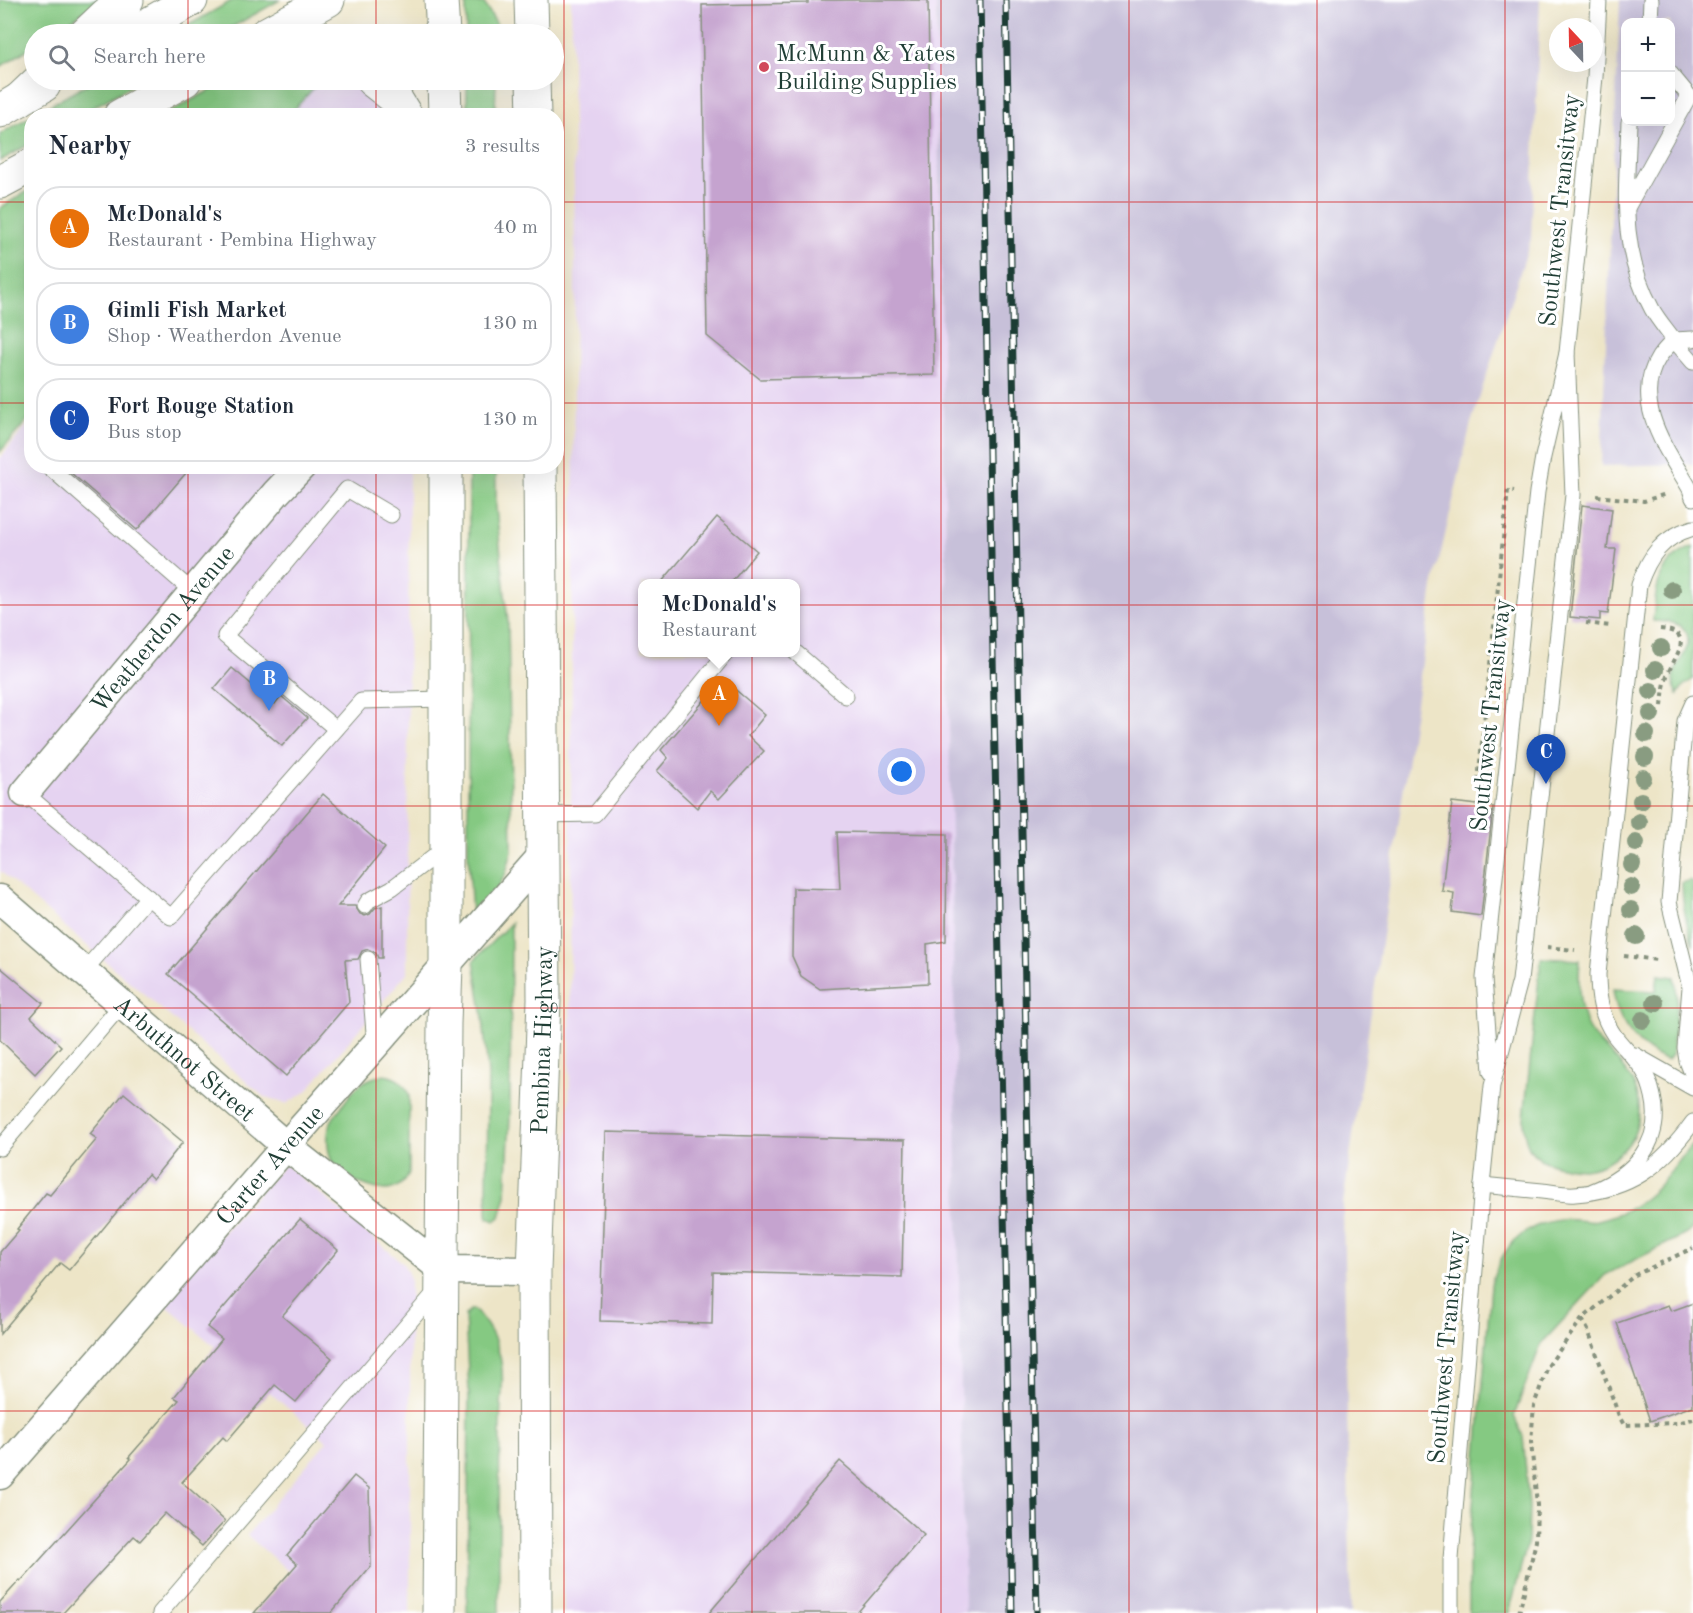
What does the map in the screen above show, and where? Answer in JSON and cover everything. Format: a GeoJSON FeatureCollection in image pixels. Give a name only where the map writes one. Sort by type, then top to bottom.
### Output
{"type":"FeatureCollection","features":[{"type":"Feature","properties":{"kind":"main road"},"geometry":{"type":"LineString","coordinates":[[96,24],[126,0]]}},
{"type":"Feature","properties":{"kind":"main road"},"geometry":{"type":"LineString","coordinates":[[149,24],[191,0]]}},
{"type":"Feature","properties":{"kind":"main road"},"geometry":{"type":"LineString","coordinates":[[284,24],[328,0]]}},
{"type":"Feature","properties":{"kind":"main road"},"geometry":{"type":"LineString","coordinates":[[441,0],[442,24]]}},
{"type":"Feature","properties":{"kind":"main road"},"geometry":{"type":"LineString","coordinates":[[531,0],[532,24]]}},
{"type":"Feature","properties":{"kind":"main road"},"geometry":{"type":"LineString","coordinates":[[19,97],[33,90]]}},
{"type":"Feature","properties":{"kind":"main road"},"geometry":{"type":"LineString","coordinates":[[134,108],[167,90]]}},
{"type":"Feature","properties":{"kind":"main road"},"geometry":{"type":"LineString","coordinates":[[385,90],[395,98],[401,108]]}},
{"type":"Feature","properties":{"kind":"main road"},"geometry":{"type":"LineString","coordinates":[[444,90],[445,108]]}},
{"type":"Feature","properties":{"kind":"main road"},"geometry":{"type":"LineString","coordinates":[[534,90],[534,108]]}},
{"type":"Feature","properties":{"kind":"main road"},"geometry":{"type":"LineString","coordinates":[[0,182],[24,169]]}},
{"type":"Feature","properties":{"kind":"main road"},"geometry":{"type":"LineString","coordinates":[[439,1613],[446,966],[446,474]]}},
{"type":"Feature","properties":{"kind":"main road","name":"Pembina Highway"},"geometry":{"type":"LineString","coordinates":[[535,1613],[534,1271],[544,999],[540,474]]}},
{"type":"Feature","properties":{"kind":"street","name":"Weatherdon Avenue"},"geometry":{"type":"LineString","coordinates":[[25,793],[294,474]]}},
{"type":"Feature","properties":{"kind":"street","name":"Carter Avenue"},"geometry":{"type":"LineString","coordinates":[[0,1475],[542,856]]}},
{"type":"Feature","properties":{"kind":"street","name":"Arbuthnot Street"},"geometry":{"type":"LineString","coordinates":[[0,899],[286,1146],[443,1277]]}},
{"type":"Feature","properties":{"kind":"street"},"geometry":{"type":"LineString","coordinates":[[443,1277],[534,1271]]}},
{"type":"Feature","properties":{"kind":"lane","name":"Southwest Transitway"},"geometry":{"type":"LineString","coordinates":[[1492,1086],[1484,978],[1537,492],[1568,353],[1595,77],[1599,0]]}},
{"type":"Feature","properties":{"kind":"lane"},"geometry":{"type":"LineString","coordinates":[[1651,0],[1651,18]]}},
{"type":"Feature","properties":{"kind":"lane"},"geometry":{"type":"LineString","coordinates":[[1675,78],[1689,96],[1675,121]]}},
{"type":"Feature","properties":{"kind":"lane"},"geometry":{"type":"LineString","coordinates":[[1629,126],[1626,210],[1629,244],[1638,278],[1653,310],[1693,362]]}},
{"type":"Feature","properties":{"kind":"lane"},"geometry":{"type":"LineString","coordinates":[[1626,210],[1672,126]]}},
{"type":"Feature","properties":{"kind":"lane"},"geometry":{"type":"LineString","coordinates":[[1692,494],[1661,438],[1652,415],[1648,395],[1651,375],[1658,358],[1674,340],[1693,339]]}},
{"type":"Feature","properties":{"kind":"lane","name":"Southwest Transitway"},"geometry":{"type":"LineString","coordinates":[[1450,1613],[1451,1559],[1492,1086],[1520,981],[1573,495],[1568,353]]}},
{"type":"Feature","properties":{"kind":"lane"},"geometry":{"type":"LineString","coordinates":[[58,474],[114,518],[194,593]]}},
{"type":"Feature","properties":{"kind":"lane"},"geometry":{"type":"LineString","coordinates":[[336,729],[225,636],[347,489],[391,515]]}},
{"type":"Feature","properties":{"kind":"lane"},"geometry":{"type":"LineString","coordinates":[[1593,1191],[1610,1185],[1631,1168],[1646,1149],[1653,1132],[1655,1117],[1650,1086],[1643,1071],[1606,1020],[1600,1003],[1598,974],[1640,585],[1647,563],[1655,550],[1684,530],[1693,528]]}},
{"type":"Feature","properties":{"kind":"lane"},"geometry":{"type":"LineString","coordinates":[[800,656],[846,696]]}},
{"type":"Feature","properties":{"kind":"lane"},"geometry":{"type":"LineString","coordinates":[[542,815],[595,814],[724,657]]}},
{"type":"Feature","properties":{"kind":"lane"},"geometry":{"type":"LineString","coordinates":[[25,793],[171,917],[361,701],[445,699]]}},
{"type":"Feature","properties":{"kind":"lane"},"geometry":{"type":"LineString","coordinates":[[1693,704],[1685,721],[1669,902],[1690,987],[1685,1048],[1693,1076]]}},
{"type":"Feature","properties":{"kind":"lane"},"geometry":{"type":"LineString","coordinates":[[365,906],[368,901],[392,888],[446,847]]}},
{"type":"Feature","properties":{"kind":"lane"},"geometry":{"type":"LineString","coordinates":[[84,971],[148,897]]}},
{"type":"Feature","properties":{"kind":"lane"},"geometry":{"type":"LineString","coordinates":[[368,959],[375,1045]]}},
{"type":"Feature","properties":{"kind":"lane"},"geometry":{"type":"LineString","coordinates":[[0,1148],[122,1004]]}},
{"type":"Feature","properties":{"kind":"lane"},"geometry":{"type":"LineString","coordinates":[[1626,1048],[1641,1060],[1693,1088]]}},
{"type":"Feature","properties":{"kind":"lane"},"geometry":{"type":"LineString","coordinates":[[1482,1185],[1573,1194],[1613,1187],[1637,1177],[1658,1162],[1677,1144],[1693,1122]]}},
{"type":"Feature","properties":{"kind":"lane"},"geometry":{"type":"LineString","coordinates":[[160,1613],[443,1277]]}},
{"type":"Feature","properties":{"kind":"path"},"geometry":{"type":"LineString","coordinates":[[1477,785],[1508,490],[1537,492]]}},
{"type":"Feature","properties":{"kind":"path"},"geometry":{"type":"LineString","coordinates":[[1573,495],[1644,501],[1660,495],[1692,494]]}},
{"type":"Feature","properties":{"kind":"path"},"geometry":{"type":"LineString","coordinates":[[1586,623],[1670,630],[1678,634],[1682,640],[1682,649],[1670,668],[1664,686],[1662,709]]}},
{"type":"Feature","properties":{"kind":"path"},"geometry":{"type":"LineString","coordinates":[[1519,1613],[1536,1541],[1537,1505],[1531,1442],[1534,1405],[1548,1366],[1582,1319],[1635,1275],[1693,1248]]}},
{"type":"Feature","properties":{"kind":"path"},"geometry":{"type":"LineString","coordinates":[[1582,1319],[1594,1344],[1624,1425],[1677,1423],[1693,1419]]}},
{"type":"Feature","properties":{"kind":"shaded area"},"geometry":{"type":"Polygon","coordinates":[[[571,0],[936,0],[966,1613],[564,1613],[563,1512],[570,1053],[575,259],[571,0]]]}},
{"type":"Feature","properties":{"kind":"shaded area"},"geometry":{"type":"Polygon","coordinates":[[[936,0],[1540,0],[1531,239],[1471,423],[1433,587],[1343,1204],[1351,1613],[965,1613],[936,0]]]}},
{"type":"Feature","properties":{"kind":"shaded area"},"geometry":{"type":"Polygon","coordinates":[[[1620,0],[1693,0],[1693,464],[1601,466],[1620,0]]]}},
{"type":"Feature","properties":{"kind":"shaded area"},"geometry":{"type":"Polygon","coordinates":[[[312,90],[366,90],[382,108],[297,108],[312,90]]]}},
{"type":"Feature","properties":{"kind":"shaded area"},"geometry":{"type":"Polygon","coordinates":[[[24,429],[24,474],[409,474],[407,973],[306,1092],[286,1104],[263,1096],[0,871],[0,458],[24,429]]]}},
{"type":"Feature","properties":{"kind":"shaded area"},"geometry":{"type":"Polygon","coordinates":[[[285,1164],[403,1263],[410,1278],[410,1613],[336,1613],[247,1535],[327,1441],[161,1301],[285,1164]]]}},
{"type":"Feature","properties":{"kind":"green space"},"geometry":{"type":"Polygon","coordinates":[[[0,0],[102,0],[65,24],[24,24],[24,51],[0,67],[0,0]]]}},
{"type":"Feature","properties":{"kind":"green space"},"geometry":{"type":"Polygon","coordinates":[[[233,0],[280,0],[238,24],[191,24],[233,0]]]}},
{"type":"Feature","properties":{"kind":"green space"},"geometry":{"type":"Polygon","coordinates":[[[466,3],[484,3],[496,23],[496,24],[466,24],[466,3]]]}},
{"type":"Feature","properties":{"kind":"green space"},"geometry":{"type":"Polygon","coordinates":[[[77,90],[124,90],[92,108],[45,108],[77,90]]]}},
{"type":"Feature","properties":{"kind":"green space"},"geometry":{"type":"Polygon","coordinates":[[[210,90],[312,90],[295,108],[177,108],[210,90]]]}},
{"type":"Feature","properties":{"kind":"green space"},"geometry":{"type":"Polygon","coordinates":[[[467,90],[496,90],[495,108],[467,108],[467,90]]]}},
{"type":"Feature","properties":{"kind":"green space"},"geometry":{"type":"Polygon","coordinates":[[[24,120],[24,147],[0,161],[0,134],[24,120]]]}},
{"type":"Feature","properties":{"kind":"green space"},"geometry":{"type":"Polygon","coordinates":[[[24,193],[24,424],[0,452],[0,208],[24,193]]]}},
{"type":"Feature","properties":{"kind":"green space"},"geometry":{"type":"Polygon","coordinates":[[[469,474],[496,474],[496,508],[508,622],[512,851],[506,873],[493,897],[472,915],[468,852],[469,474]]]}},
{"type":"Feature","properties":{"kind":"green space"},"geometry":{"type":"Polygon","coordinates":[[[1693,547],[1693,679],[1683,686],[1678,694],[1673,678],[1687,647],[1687,634],[1677,624],[1653,621],[1654,609],[1657,587],[1665,568],[1681,553],[1693,547]]]}},
{"type":"Feature","properties":{"kind":"green space"},"geometry":{"type":"Polygon","coordinates":[[[1691,880],[1693,882],[1693,945],[1688,930],[1682,891],[1682,883],[1691,880]]]}},
{"type":"Feature","properties":{"kind":"green space"},"geometry":{"type":"Polygon","coordinates":[[[511,923],[510,1117],[506,1196],[500,1217],[495,1221],[488,1218],[487,1214],[488,1074],[483,1018],[474,960],[511,923]]]}},
{"type":"Feature","properties":{"kind":"green space"},"geometry":{"type":"Polygon","coordinates":[[[1541,958],[1580,960],[1580,995],[1582,1011],[1588,1028],[1597,1041],[1624,1069],[1638,1096],[1639,1117],[1633,1137],[1616,1156],[1592,1168],[1572,1168],[1544,1161],[1533,1153],[1525,1137],[1524,1118],[1541,958]]]}},
{"type":"Feature","properties":{"kind":"green space"},"geometry":{"type":"Polygon","coordinates":[[[1658,975],[1675,977],[1677,998],[1672,1055],[1668,1060],[1645,1048],[1629,1032],[1623,1023],[1613,989],[1656,991],[1658,975]]]}},
{"type":"Feature","properties":{"kind":"green space"},"geometry":{"type":"Polygon","coordinates":[[[385,1075],[400,1081],[409,1095],[409,1173],[400,1185],[389,1190],[376,1189],[344,1178],[334,1167],[328,1144],[332,1120],[353,1092],[366,1081],[385,1075]]]}},
{"type":"Feature","properties":{"kind":"green space"},"geometry":{"type":"Polygon","coordinates":[[[1693,1145],[1693,1228],[1686,1234],[1605,1275],[1541,1344],[1514,1416],[1523,1436],[1529,1507],[1528,1541],[1509,1613],[1469,1613],[1469,1553],[1491,1285],[1500,1260],[1515,1240],[1547,1222],[1564,1219],[1600,1220],[1632,1207],[1659,1186],[1693,1145]]]}},
{"type":"Feature","properties":{"kind":"green space"},"geometry":{"type":"Polygon","coordinates":[[[470,1310],[478,1314],[492,1335],[499,1353],[502,1371],[499,1613],[467,1613],[469,1391],[465,1315],[470,1310]]]}},
{"type":"Feature","properties":{"kind":"building"},"geometry":{"type":"Polygon","coordinates":[[[808,0],[928,0],[934,375],[760,379],[707,336],[702,5],[808,3],[808,0]]]}},
{"type":"Feature","properties":{"kind":"building"},"geometry":{"type":"Polygon","coordinates":[[[72,474],[185,474],[137,530],[72,474]]]}},
{"type":"Feature","properties":{"kind":"building"},"geometry":{"type":"Polygon","coordinates":[[[1582,505],[1612,509],[1607,549],[1616,549],[1608,614],[1600,613],[1600,620],[1570,617],[1582,505]]]}},
{"type":"Feature","properties":{"kind":"building"},"geometry":{"type":"Polygon","coordinates":[[[717,517],[757,551],[734,579],[664,579],[717,517]]]}},
{"type":"Feature","properties":{"kind":"building"},"geometry":{"type":"Polygon","coordinates":[[[232,668],[275,704],[281,696],[307,718],[282,746],[214,689],[232,668]]]}},
{"type":"Feature","properties":{"kind":"building"},"geometry":{"type":"Polygon","coordinates":[[[723,679],[765,715],[748,736],[764,751],[719,799],[710,791],[697,808],[657,771],[668,758],[661,750],[723,679]]]}},
{"type":"Feature","properties":{"kind":"building"},"geometry":{"type":"Polygon","coordinates":[[[323,794],[385,848],[338,906],[355,906],[360,914],[365,916],[375,908],[382,906],[382,958],[378,958],[376,953],[368,949],[362,951],[358,959],[345,960],[349,1002],[286,1076],[168,974],[323,794]]]}},
{"type":"Feature","properties":{"kind":"building"},"geometry":{"type":"Polygon","coordinates":[[[1452,802],[1493,807],[1481,916],[1452,912],[1454,893],[1442,891],[1452,802]]]}},
{"type":"Feature","properties":{"kind":"building"},"geometry":{"type":"Polygon","coordinates":[[[837,832],[947,834],[946,941],[927,944],[928,983],[820,989],[801,976],[792,956],[793,888],[840,889],[837,832]]]}},
{"type":"Feature","properties":{"kind":"building"},"geometry":{"type":"Polygon","coordinates":[[[0,967],[43,1003],[31,1017],[61,1046],[35,1074],[0,1040],[0,967]]]}},
{"type":"Feature","properties":{"kind":"building"},"geometry":{"type":"Polygon","coordinates":[[[124,1093],[183,1142],[153,1179],[148,1174],[69,1270],[60,1263],[0,1334],[0,1252],[46,1193],[50,1195],[97,1139],[90,1134],[124,1093]]]}},
{"type":"Feature","properties":{"kind":"building"},"geometry":{"type":"Polygon","coordinates":[[[606,1132],[905,1140],[902,1277],[713,1272],[712,1324],[600,1321],[606,1132]]]}},
{"type":"Feature","properties":{"kind":"building"},"geometry":{"type":"Polygon","coordinates":[[[300,1219],[338,1250],[282,1316],[332,1358],[296,1402],[275,1385],[227,1441],[223,1437],[182,1482],[225,1521],[202,1546],[165,1513],[140,1541],[134,1536],[63,1613],[0,1613],[0,1602],[131,1459],[129,1457],[179,1400],[174,1397],[222,1339],[207,1327],[300,1219]]]}},
{"type":"Feature","properties":{"kind":"building"},"geometry":{"type":"Polygon","coordinates":[[[1693,1303],[1693,1406],[1650,1421],[1617,1323],[1668,1305],[1671,1311],[1693,1303]]]}},
{"type":"Feature","properties":{"kind":"building"},"geometry":{"type":"Polygon","coordinates":[[[840,1461],[924,1535],[857,1613],[709,1613],[840,1461]]]}},
{"type":"Feature","properties":{"kind":"building"},"geometry":{"type":"Polygon","coordinates":[[[354,1476],[369,1488],[371,1566],[331,1613],[254,1613],[297,1564],[287,1555],[354,1476]]]}},
{"type":"Feature","properties":{"kind":"railway"},"geometry":{"type":"LineString","coordinates":[[980,0],[1012,1613]]}},
{"type":"Feature","properties":{"kind":"railway"},"geometry":{"type":"LineString","coordinates":[[1006,0],[1037,1613]]}},
{"type":"Feature","properties":{"kind":"place","name":"McMunn & Yates Building Supplies"},"geometry":{"type":"Point","coordinates":[764,67]}},
{"type":"Feature","properties":{"kind":"place","name":"Gimli Fish Market"},"geometry":{"type":"Point","coordinates":[269,711]}},
{"type":"Feature","properties":{"kind":"place","name":"McDonald's"},"geometry":{"type":"Point","coordinates":[719,726]}},
{"type":"Feature","properties":{"kind":"place","name":"Fort Rouge Station"},"geometry":{"type":"Point","coordinates":[1546,784]}}]}
